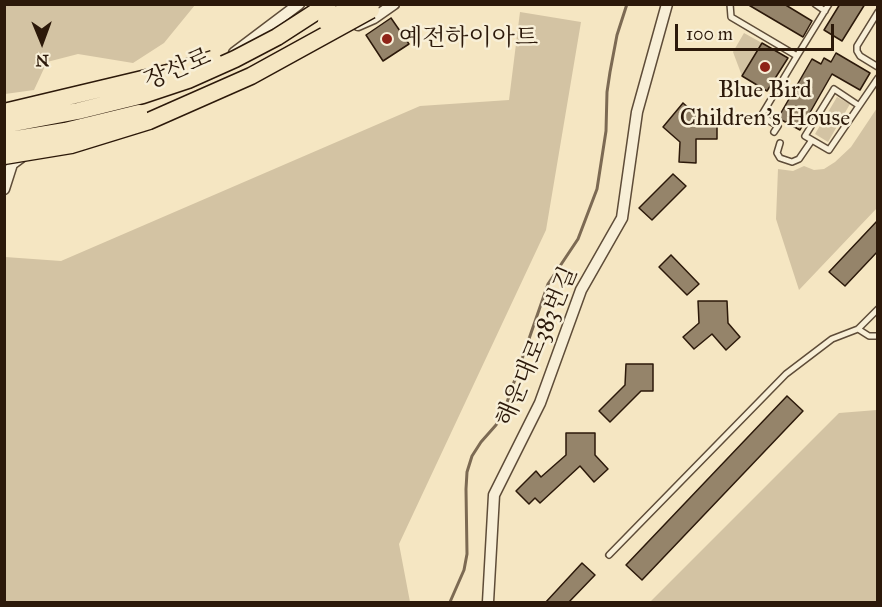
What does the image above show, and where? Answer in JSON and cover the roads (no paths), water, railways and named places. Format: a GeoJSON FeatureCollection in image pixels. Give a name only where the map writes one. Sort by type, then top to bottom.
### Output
{"type":"FeatureCollection","features":[{"type":"Feature","properties":{"kind":"highway"},"geometry":{"type":"LineString","coordinates":[[4,112],[172,72],[218,57],[275,28],[311,4]]}},
{"type":"Feature","properties":{"kind":"highway","name":"장산로"},"geometry":{"type":"LineString","coordinates":[[4,125],[78,111],[143,95],[188,80],[277,37],[328,4]]}},
{"type":"Feature","properties":{"kind":"highway"},"geometry":{"type":"LineString","coordinates":[[4,156],[71,145],[150,121],[251,76],[363,7]]}},
{"type":"Feature","properties":{"kind":"highway","name":"장산로"},"geometry":{"type":"LineString","coordinates":[[4,141],[65,131],[132,115],[193,92],[363,7]]}},
{"type":"Feature","properties":{"kind":"street"},"geometry":{"type":"LineString","coordinates":[[4,117],[138,88],[225,60],[299,4]]}},
{"type":"Feature","properties":{"kind":"street"},"geometry":{"type":"LineString","coordinates":[[4,189],[12,164],[39,144],[149,116],[233,75],[300,53],[374,18],[394,4]]}},
{"type":"Feature","properties":{"kind":"street","name":"해운대로383번길"},"geometry":{"type":"LineString","coordinates":[[488,603],[494,495],[540,403],[581,290],[622,218],[637,112],[667,4]]}},
{"type":"Feature","properties":{"kind":"street"},"geometry":{"type":"LineString","coordinates":[[225,60],[233,75]]}},
{"type":"Feature","properties":{"kind":"lane"},"geometry":{"type":"LineString","coordinates":[[730,4],[731,17],[797,56]]}},
{"type":"Feature","properties":{"kind":"lane"},"geometry":{"type":"LineString","coordinates":[[814,4],[825,11]]}},
{"type":"Feature","properties":{"kind":"lane"},"geometry":{"type":"LineString","coordinates":[[774,132],[778,126],[761,116],[829,4]]}},
{"type":"Feature","properties":{"kind":"lane"},"geometry":{"type":"LineString","coordinates":[[878,12],[857,46],[860,56],[878,67]]}},
{"type":"Feature","properties":{"kind":"lane"},"geometry":{"type":"LineString","coordinates":[[858,105],[834,89],[805,136],[829,150],[878,78]]}},
{"type":"Feature","properties":{"kind":"lane"},"geometry":{"type":"LineString","coordinates":[[780,143],[777,153],[780,158],[792,162],[799,159],[812,140]]}},
{"type":"Feature","properties":{"kind":"lane"},"geometry":{"type":"LineString","coordinates":[[609,555],[786,374],[832,339],[858,329],[878,309]]}},
{"type":"Feature","properties":{"kind":"lane"},"geometry":{"type":"LineString","coordinates":[[858,329],[869,336],[878,336]]}},
{"type":"Feature","properties":{"kind":"waterway"},"geometry":{"type":"LineString","coordinates":[[450,602],[464,570],[467,554],[466,489],[467,472],[472,456],[504,411],[548,284],[578,239],[597,189],[606,131],[610,72],[617,35],[627,4]]}},
{"type":"Feature","properties":{"kind":"place","name":"예전하이아트"},"geometry":{"type":"Point","coordinates":[387,39]}},
{"type":"Feature","properties":{"kind":"place","name":"Blue Bird Children's House"},"geometry":{"type":"Point","coordinates":[765,67]}}]}
